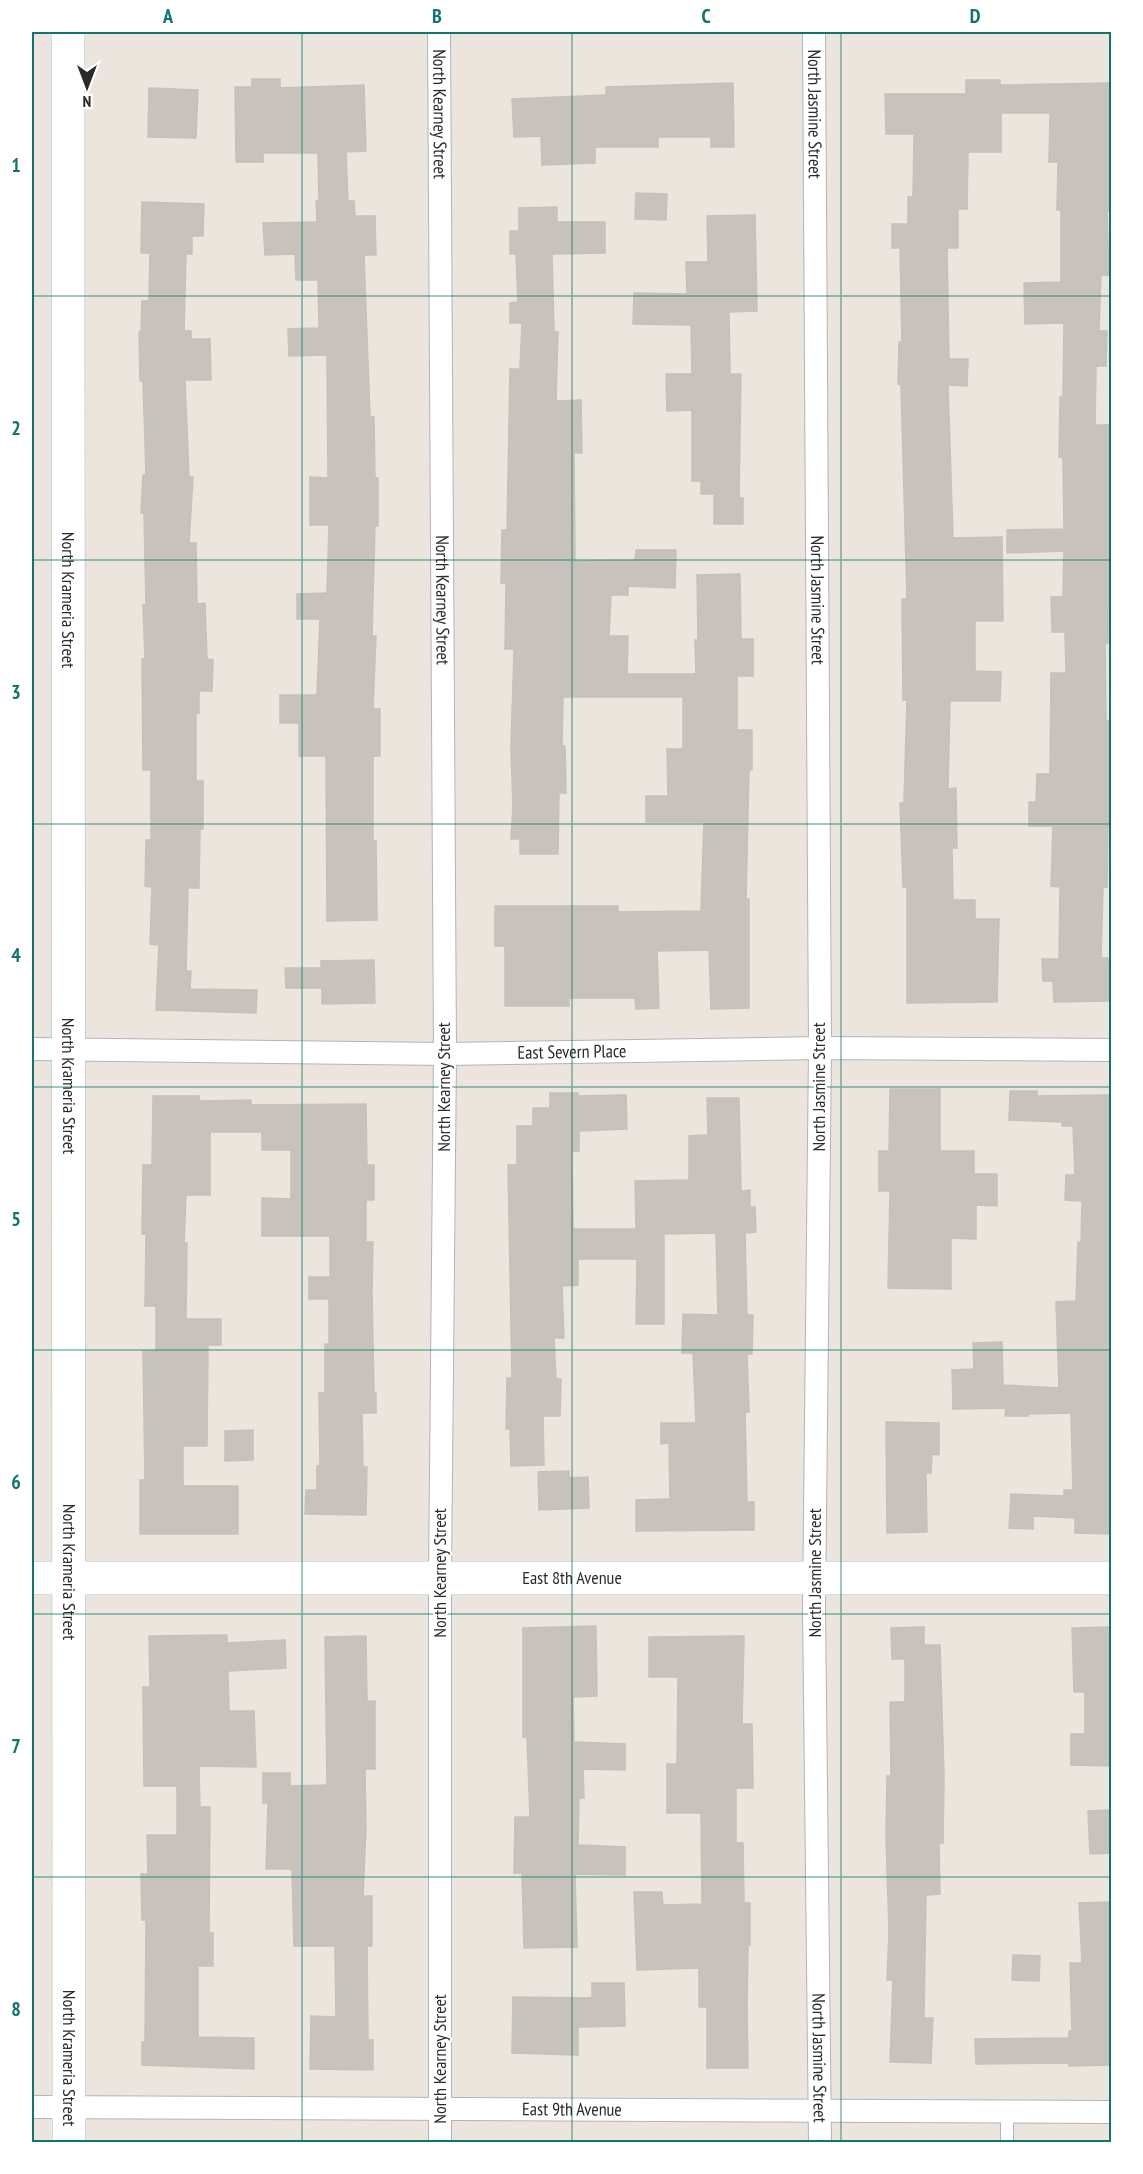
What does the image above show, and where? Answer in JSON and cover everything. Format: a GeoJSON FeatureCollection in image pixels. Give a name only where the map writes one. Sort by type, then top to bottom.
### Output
{"type":"FeatureCollection","features":[{"type":"Feature","properties":{"kind":"street","name":"North Krameria Street"},"geometry":{"type":"LineString","coordinates":[[68,32],[69,2142]]}},
{"type":"Feature","properties":{"kind":"street","name":"North Kearney Street"},"geometry":{"type":"LineString","coordinates":[[440,32],[445,1054],[440,1577],[440,2142]]}},
{"type":"Feature","properties":{"kind":"street","name":"North Jasmine Street"},"geometry":{"type":"LineString","coordinates":[[814,32],[820,1048],[814,1578],[820,2142]]}},
{"type":"Feature","properties":{"kind":"street","name":"East Severn Place"},"geometry":{"type":"LineString","coordinates":[[32,1048],[445,1054],[820,1048],[1112,1050]]}},
{"type":"Feature","properties":{"kind":"street","name":"East 8th Avenue"},"geometry":{"type":"LineString","coordinates":[[32,1578],[1112,1578]]}},
{"type":"Feature","properties":{"kind":"street","name":"East 9th Avenue"},"geometry":{"type":"LineString","coordinates":[[32,2107],[1112,2112]]}},
{"type":"Feature","properties":{"kind":"lane"},"geometry":{"type":"LineString","coordinates":[[1007,2111],[1007,2142]]}},
{"type":"Feature","properties":{"kind":"building"},"geometry":{"type":"Polygon","coordinates":[[[252,79],[280,79],[280,88],[364,85],[366,151],[346,152],[348,201],[354,201],[355,216],[375,216],[376,255],[364,255],[370,417],[374,417],[375,478],[378,478],[378,526],[375,526],[372,636],[376,636],[373,709],[380,709],[380,756],[373,756],[373,841],[376,841],[377,920],[327,921],[326,756],[299,756],[299,723],[280,723],[280,695],[317,695],[320,619],[297,619],[297,594],[327,593],[329,525],[310,525],[310,477],[328,478],[327,355],[289,356],[288,329],[319,328],[318,280],[296,280],[295,254],[265,255],[263,223],[317,222],[318,153],[263,153],[263,162],[236,162],[235,87],[252,87],[252,79]]]}},
{"type":"Feature","properties":{"kind":"building"},"geometry":{"type":"Polygon","coordinates":[[[966,80],[1000,80],[1000,85],[1112,83],[1112,211],[1107,211],[1109,275],[1101,275],[1099,331],[1107,331],[1106,366],[1096,366],[1095,425],[1109,425],[1108,643],[1105,643],[1106,721],[1109,721],[1110,826],[1108,826],[1107,887],[1103,887],[1101,958],[1108,958],[1109,1001],[1054,1002],[1053,981],[1043,981],[1042,959],[1059,959],[1060,887],[1051,886],[1053,826],[1029,826],[1029,802],[1036,802],[1037,774],[1050,774],[1051,673],[1066,673],[1065,632],[1052,632],[1051,597],[1063,597],[1064,551],[1007,553],[1007,530],[1064,529],[1063,457],[1059,457],[1064,323],[1025,324],[1024,283],[1061,282],[1061,210],[1057,210],[1058,162],[1049,162],[1050,113],[1001,113],[1001,152],[968,152],[967,209],[958,209],[958,248],[947,248],[949,359],[968,359],[967,386],[948,385],[953,538],[1002,537],[1003,621],[975,621],[975,671],[1001,672],[1000,701],[950,701],[948,789],[956,788],[957,848],[952,848],[953,900],[975,900],[975,919],[999,919],[997,1002],[907,1003],[907,887],[903,887],[900,803],[904,803],[907,700],[903,700],[902,599],[907,599],[901,385],[898,384],[899,342],[902,342],[900,248],[892,248],[892,224],[908,224],[908,197],[913,197],[914,134],[886,134],[885,94],[966,94],[966,80]]]}},
{"type":"Feature","properties":{"kind":"building"},"geometry":{"type":"Polygon","coordinates":[[[733,83],[734,147],[711,147],[711,137],[658,137],[658,147],[595,147],[595,163],[542,165],[541,136],[514,137],[512,99],[606,95],[606,87],[733,83]]]}},
{"type":"Feature","properties":{"kind":"building"},"geometry":{"type":"Polygon","coordinates":[[[149,88],[198,90],[196,138],[148,137],[149,88]]]}},
{"type":"Feature","properties":{"kind":"building"},"geometry":{"type":"Polygon","coordinates":[[[636,193],[667,194],[666,220],[635,219],[636,193]]]}},
{"type":"Feature","properties":{"kind":"building"},"geometry":{"type":"Polygon","coordinates":[[[142,202],[204,204],[203,236],[192,236],[192,254],[186,254],[184,331],[191,331],[191,339],[210,339],[211,380],[185,380],[189,477],[193,477],[189,543],[196,543],[197,604],[205,603],[207,659],[213,660],[212,691],[199,691],[199,713],[196,712],[196,781],[203,781],[203,829],[200,829],[199,888],[188,888],[186,971],[191,971],[190,989],[257,990],[256,1013],[156,1010],[159,945],[150,944],[152,887],[145,886],[146,840],[151,840],[151,770],[143,770],[142,659],[145,659],[143,605],[146,605],[144,513],[141,513],[143,475],[146,475],[139,332],[141,332],[142,301],[149,301],[150,253],[141,253],[142,202]]]}},
{"type":"Feature","properties":{"kind":"building"},"geometry":{"type":"Polygon","coordinates":[[[557,207],[557,222],[605,222],[605,253],[552,254],[554,332],[558,332],[556,401],[581,400],[582,453],[574,453],[575,561],[635,560],[636,550],[676,550],[675,588],[628,586],[628,595],[611,595],[609,636],[628,636],[627,674],[696,674],[697,575],[740,574],[741,639],[753,639],[753,676],[737,676],[737,730],[752,730],[746,899],[749,899],[749,1008],[711,1009],[709,950],[657,951],[659,1008],[636,1009],[635,998],[569,998],[569,1006],[505,1006],[505,946],[495,946],[495,906],[618,906],[618,912],[701,911],[704,822],[646,822],[646,796],[668,796],[667,749],[683,749],[683,697],[563,697],[562,746],[565,746],[566,793],[559,793],[558,854],[520,854],[520,839],[511,839],[514,649],[505,649],[506,583],[501,583],[502,530],[507,530],[510,369],[520,369],[522,323],[510,323],[510,303],[518,302],[516,254],[510,254],[510,231],[519,231],[519,208],[557,207]]]}},
{"type":"Feature","properties":{"kind":"building"},"geometry":{"type":"Polygon","coordinates":[[[755,215],[757,311],[729,312],[730,374],[741,374],[739,498],[743,498],[743,524],[714,524],[714,494],[701,494],[701,481],[692,481],[692,410],[667,411],[666,374],[692,374],[691,325],[633,324],[634,293],[687,294],[686,262],[708,262],[707,216],[755,215]]]}},
{"type":"Feature","properties":{"kind":"building"},"geometry":{"type":"Polygon","coordinates":[[[374,960],[375,1003],[322,1004],[322,988],[286,988],[285,968],[321,968],[321,961],[374,960]]]}},
{"type":"Feature","properties":{"kind":"building"},"geometry":{"type":"Polygon","coordinates":[[[890,1089],[940,1089],[940,1151],[974,1151],[974,1174],[997,1174],[997,1206],[976,1205],[976,1239],[951,1238],[951,1289],[888,1288],[890,1191],[879,1191],[879,1151],[889,1151],[890,1089]]]}},
{"type":"Feature","properties":{"kind":"building"},"geometry":{"type":"Polygon","coordinates":[[[1010,1091],[1037,1091],[1037,1096],[1112,1095],[1112,1534],[1075,1533],[1075,1518],[1033,1516],[1033,1529],[1009,1528],[1011,1494],[1064,1496],[1064,1490],[1073,1490],[1071,1413],[1005,1416],[1006,1408],[953,1409],[952,1370],[974,1369],[973,1343],[1002,1342],[1003,1385],[1059,1388],[1056,1302],[1076,1301],[1082,1201],[1065,1200],[1066,1175],[1075,1175],[1073,1126],[1062,1126],[1062,1122],[1009,1120],[1010,1091]]]}},
{"type":"Feature","properties":{"kind":"building"},"geometry":{"type":"Polygon","coordinates":[[[550,1093],[578,1093],[578,1096],[626,1095],[627,1129],[579,1131],[579,1151],[572,1151],[573,1229],[636,1229],[635,1181],[689,1180],[689,1136],[708,1135],[707,1098],[739,1098],[741,1191],[750,1190],[750,1207],[755,1207],[756,1232],[745,1233],[747,1315],[753,1315],[752,1354],[747,1354],[749,1412],[745,1412],[747,1502],[754,1502],[754,1530],[636,1531],[636,1500],[670,1499],[669,1443],[661,1444],[661,1423],[696,1423],[693,1353],[682,1353],[683,1314],[718,1315],[716,1233],[664,1234],[664,1324],[636,1324],[637,1259],[578,1259],[578,1285],[562,1286],[564,1338],[554,1338],[556,1379],[561,1379],[560,1416],[543,1416],[544,1465],[511,1466],[510,1429],[506,1429],[507,1378],[512,1378],[508,1165],[517,1165],[517,1126],[533,1126],[533,1108],[550,1108],[550,1093]]]}},
{"type":"Feature","properties":{"kind":"building"},"geometry":{"type":"Polygon","coordinates":[[[153,1096],[199,1096],[199,1101],[251,1100],[251,1105],[366,1104],[367,1165],[374,1165],[374,1200],[366,1200],[366,1242],[373,1242],[372,1291],[376,1413],[362,1413],[363,1467],[367,1467],[366,1515],[305,1514],[306,1490],[317,1490],[317,1466],[320,1466],[319,1393],[325,1393],[325,1344],[329,1344],[329,1299],[309,1299],[309,1277],[330,1277],[330,1236],[262,1236],[262,1198],[291,1199],[291,1150],[262,1150],[262,1132],[210,1132],[210,1195],[186,1195],[184,1243],[187,1243],[186,1319],[221,1319],[221,1345],[208,1345],[207,1446],[183,1446],[183,1486],[238,1486],[238,1534],[140,1534],[140,1480],[145,1480],[143,1351],[156,1351],[156,1306],[145,1306],[146,1234],[142,1234],[143,1165],[152,1165],[153,1096]]]}},
{"type":"Feature","properties":{"kind":"building"},"geometry":{"type":"Polygon","coordinates":[[[886,1422],[939,1423],[939,1455],[932,1454],[931,1473],[926,1473],[927,1532],[887,1533],[886,1422]]]}},
{"type":"Feature","properties":{"kind":"building"},"geometry":{"type":"Polygon","coordinates":[[[253,1430],[253,1460],[225,1461],[225,1431],[253,1430]]]}},
{"type":"Feature","properties":{"kind":"building"},"geometry":{"type":"Polygon","coordinates":[[[569,1471],[569,1478],[588,1477],[589,1508],[539,1510],[538,1472],[569,1471]]]}},
{"type":"Feature","properties":{"kind":"building"},"geometry":{"type":"Polygon","coordinates":[[[596,1626],[597,1696],[573,1697],[574,1742],[625,1744],[625,1770],[583,1769],[584,1798],[579,1798],[578,1845],[625,1847],[625,1875],[575,1874],[577,1947],[524,1948],[522,1873],[514,1873],[515,1817],[530,1817],[527,1737],[523,1737],[523,1628],[596,1626]]]}},
{"type":"Feature","properties":{"kind":"building"},"geometry":{"type":"Polygon","coordinates":[[[924,1627],[924,1645],[940,1645],[944,1777],[943,1843],[939,1843],[940,1894],[926,1895],[924,2018],[933,2018],[931,2063],[890,2062],[893,1980],[887,1980],[889,1932],[886,1835],[887,1776],[891,1776],[890,1702],[905,1702],[905,1659],[892,1659],[891,1628],[924,1627]]]}},
{"type":"Feature","properties":{"kind":"building"},"geometry":{"type":"Polygon","coordinates":[[[1112,1627],[1112,1766],[1071,1765],[1071,1734],[1085,1734],[1085,1692],[1074,1692],[1072,1628],[1112,1627]]]}},
{"type":"Feature","properties":{"kind":"building"},"geometry":{"type":"Polygon","coordinates":[[[227,1635],[227,1643],[285,1640],[286,1668],[228,1671],[229,1711],[254,1711],[256,1767],[199,1766],[200,1807],[210,1807],[209,1933],[213,1933],[213,1966],[198,1966],[198,2037],[254,2038],[254,2069],[142,2065],[142,2042],[145,2042],[146,1920],[142,1920],[141,1874],[148,1874],[147,1835],[177,1835],[177,1786],[144,1786],[143,1687],[150,1687],[149,1636],[227,1635]]]}},
{"type":"Feature","properties":{"kind":"building"},"geometry":{"type":"Polygon","coordinates":[[[366,1636],[367,1701],[375,1701],[375,1769],[365,1769],[366,1828],[363,1896],[372,1896],[372,1946],[367,1946],[368,2040],[373,2040],[373,2070],[310,2069],[311,2016],[336,2017],[335,1946],[294,1946],[292,1869],[266,1869],[268,1803],[263,1803],[263,1773],[290,1773],[290,1786],[327,1785],[325,1637],[366,1636]]]}},
{"type":"Feature","properties":{"kind":"building"},"geometry":{"type":"Polygon","coordinates":[[[744,1636],[742,1724],[752,1724],[753,1788],[736,1788],[736,1843],[743,1843],[744,1903],[750,1903],[748,2068],[707,2068],[707,2007],[699,2007],[699,1968],[637,1970],[634,1892],[662,1892],[663,1905],[702,1904],[701,1813],[667,1813],[667,1764],[677,1764],[678,1677],[649,1677],[649,1637],[744,1636]]]}},
{"type":"Feature","properties":{"kind":"building"},"geometry":{"type":"Polygon","coordinates":[[[1112,1810],[1112,1853],[1090,1854],[1088,1811],[1112,1810]]]}},
{"type":"Feature","properties":{"kind":"building"},"geometry":{"type":"Polygon","coordinates":[[[1112,1902],[1112,2065],[976,2064],[975,2039],[1069,2038],[1069,2031],[1072,2031],[1070,1963],[1082,1963],[1079,1903],[1112,1902]]]}},
{"type":"Feature","properties":{"kind":"building"},"geometry":{"type":"Polygon","coordinates":[[[1013,1955],[1040,1956],[1039,1981],[1012,1980],[1013,1955]]]}},
{"type":"Feature","properties":{"kind":"building"},"geometry":{"type":"Polygon","coordinates":[[[592,1983],[624,1983],[625,2026],[578,2027],[578,2055],[512,2053],[513,1997],[592,1998],[592,1983]]]}}]}
